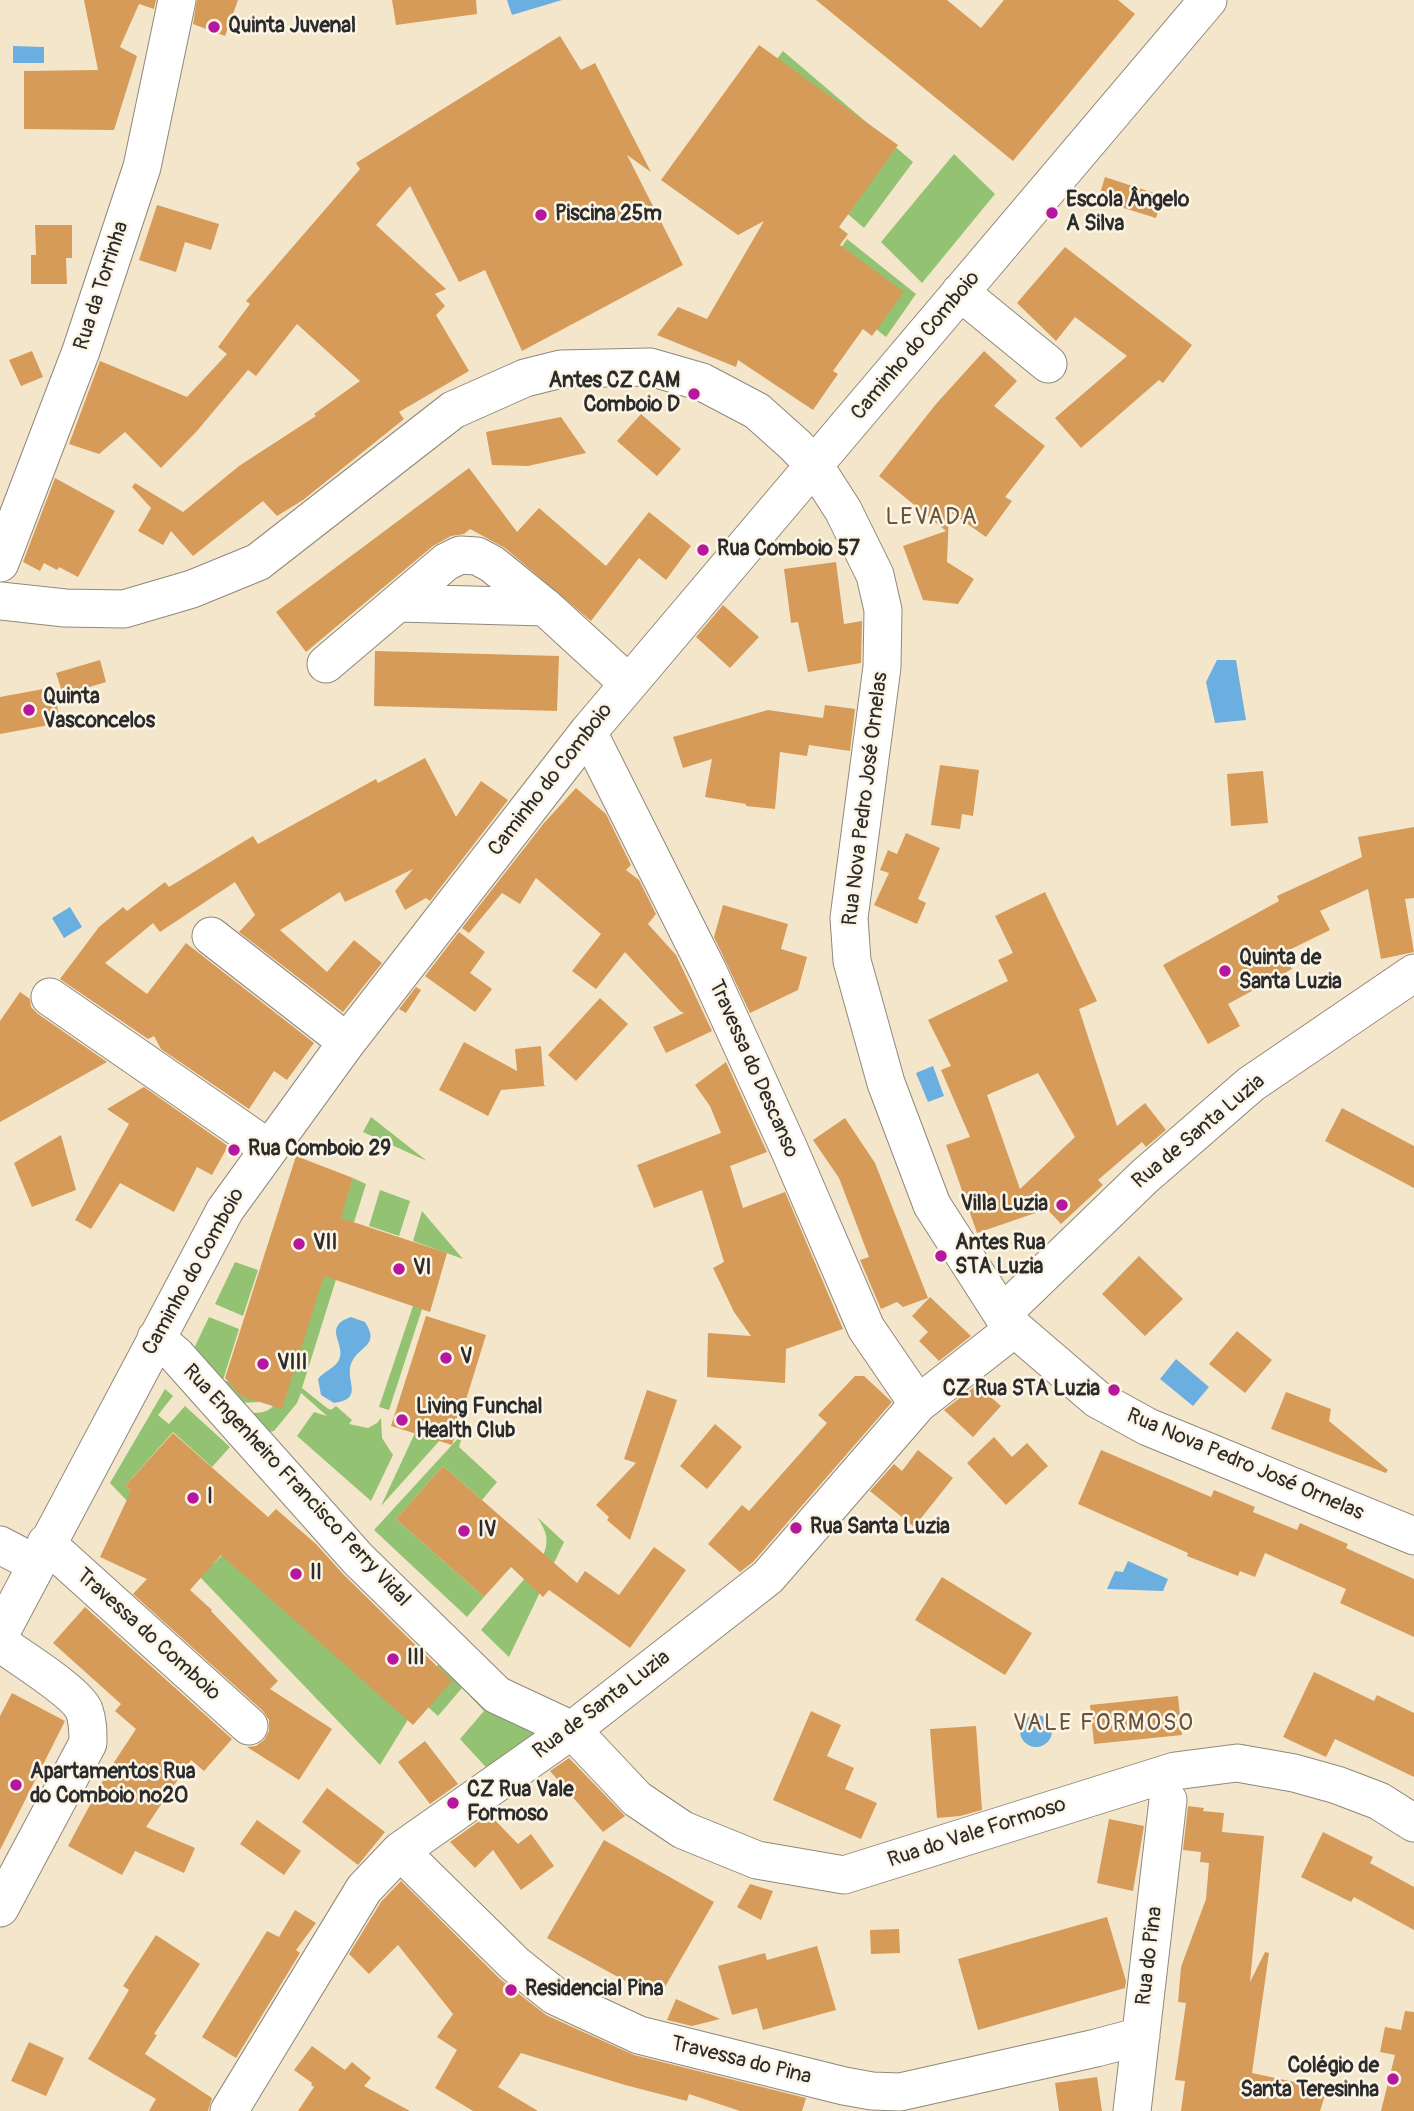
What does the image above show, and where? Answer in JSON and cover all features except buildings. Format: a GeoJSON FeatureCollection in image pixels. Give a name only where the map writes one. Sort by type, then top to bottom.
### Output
{"type":"FeatureCollection","features":[{"type":"Feature","properties":{"kind":"street","name":"Rua da Torrinha"},"geometry":{"type":"LineString","coordinates":[[0,564],[81,351],[142,167],[177,0]]}},
{"type":"Feature","properties":{"kind":"street","name":"Caminho do Comboio"},"geometry":{"type":"LineString","coordinates":[[0,1634],[225,1210],[268,1148],[347,1042],[628,683],[1208,0]]}},
{"type":"Feature","properties":{"kind":"street"},"geometry":{"type":"LineString","coordinates":[[960,292],[1048,364]]}},
{"type":"Feature","properties":{"kind":"street","name":"Rua Nova Pedro José Ornelas"},"geometry":{"type":"LineString","coordinates":[[0,601],[65,608],[124,609],[192,589],[258,562],[453,410],[525,378],[561,369],[650,367],[702,382],[757,411],[814,466],[843,510],[874,575],[883,610],[882,667],[849,918],[852,961],[886,1083],[932,1205],[1008,1320],[1097,1399],[1148,1427],[1414,1536]]}},
{"type":"Feature","properties":{"kind":"street"},"geometry":{"type":"LineString","coordinates":[[326,664],[446,562],[460,555],[478,556],[492,564],[545,607],[628,683]]}},
{"type":"Feature","properties":{"kind":"street"},"geometry":{"type":"LineString","coordinates":[[398,603],[545,607]]}},
{"type":"Feature","properties":{"kind":"street","name":"Travessa do Descanso"},"geometry":{"type":"LineString","coordinates":[[588,733],[708,971],[866,1328],[918,1404]]}},
{"type":"Feature","properties":{"kind":"street"},"geometry":{"type":"LineString","coordinates":[[211,936],[347,1042]]}},
{"type":"Feature","properties":{"kind":"street","name":"Rua de Santa Luzia"},"geometry":{"type":"LineString","coordinates":[[229,2111],[364,1889],[400,1851],[572,1730],[768,1577],[918,1404],[1001,1339],[1008,1320],[1145,1176],[1251,1084],[1414,974]]}},
{"type":"Feature","properties":{"kind":"street"},"geometry":{"type":"LineString","coordinates":[[50,997],[268,1148]]}},
{"type":"Feature","properties":{"kind":"street","name":"Rua Engenheiro Francisco Perry Vidal"},"geometry":{"type":"LineString","coordinates":[[156,1338],[176,1355],[358,1559],[497,1695],[572,1730]]}},
{"type":"Feature","properties":{"kind":"street","name":"Travessa do Comboio"},"geometry":{"type":"LineString","coordinates":[[0,1545],[41,1554],[249,1726]]}},
{"type":"Feature","properties":{"kind":"street"},"geometry":{"type":"LineString","coordinates":[[0,1643],[62,1687],[83,1707],[89,1725],[88,1743],[0,1908]]}},
{"type":"Feature","properties":{"kind":"street","name":"Rua do Vale Formoso"},"geometry":{"type":"LineString","coordinates":[[572,1730],[637,1799],[683,1830],[757,1860],[844,1875],[1175,1770],[1237,1763],[1294,1773],[1337,1785],[1379,1801],[1414,1823]]}},
{"type":"Feature","properties":{"kind":"street","name":"Rua do Pina"},"geometry":{"type":"LineString","coordinates":[[1132,2111],[1168,1800]]}},
{"type":"Feature","properties":{"kind":"street","name":"Travessa do Pina"},"geometry":{"type":"LineString","coordinates":[[400,1851],[515,1964],[555,1996],[639,2035],[844,2086],[886,2092],[900,2092],[1141,2036]]}},
{"type":"Feature","properties":{"kind":"green space"},"geometry":{"type":"Polygon","coordinates":[[[783,51],[913,162],[864,228],[734,116],[783,51]]]}},
{"type":"Feature","properties":{"kind":"green space"},"geometry":{"type":"Polygon","coordinates":[[[954,154],[995,194],[922,283],[881,242],[954,154]]]}},
{"type":"Feature","properties":{"kind":"green space"},"geometry":{"type":"Polygon","coordinates":[[[847,239],[916,294],[886,337],[817,282],[847,239]]]}},
{"type":"Feature","properties":{"kind":"green space"},"geometry":{"type":"Polygon","coordinates":[[[371,1117],[427,1161],[363,1132],[371,1117]]]}},
{"type":"Feature","properties":{"kind":"green space"},"geometry":{"type":"Polygon","coordinates":[[[353,1178],[366,1184],[302,1388],[327,1408],[331,1410],[336,1406],[352,1420],[349,1424],[368,1428],[381,1418],[382,1438],[393,1455],[371,1501],[297,1436],[314,1412],[327,1416],[301,1393],[297,1403],[274,1431],[269,1432],[249,1413],[267,1411],[275,1403],[282,1405],[353,1178]]]}},
{"type":"Feature","properties":{"kind":"green space"},"geometry":{"type":"Polygon","coordinates":[[[380,1190],[410,1201],[399,1236],[369,1226],[380,1190]]]}},
{"type":"Feature","properties":{"kind":"green space"},"geometry":{"type":"Polygon","coordinates":[[[422,1211],[463,1259],[413,1241],[422,1211]]]}},
{"type":"Feature","properties":{"kind":"green space"},"geometry":{"type":"Polygon","coordinates":[[[235,1262],[258,1270],[243,1316],[215,1304],[235,1262]]]}},
{"type":"Feature","properties":{"kind":"green space"},"geometry":{"type":"Polygon","coordinates":[[[413,1306],[422,1309],[389,1410],[379,1407],[413,1306]]]}},
{"type":"Feature","properties":{"kind":"green space"},"geometry":{"type":"Polygon","coordinates":[[[209,1317],[239,1329],[223,1380],[266,1394],[265,1399],[260,1402],[238,1403],[188,1361],[209,1317]]]}},
{"type":"Feature","properties":{"kind":"green space"},"geometry":{"type":"Polygon","coordinates":[[[165,1389],[173,1396],[158,1415],[169,1424],[185,1406],[230,1447],[212,1467],[173,1432],[125,1486],[213,1564],[222,1555],[399,1710],[452,1649],[547,1735],[493,1775],[460,1739],[484,1711],[462,1688],[438,1716],[420,1700],[380,1765],[110,1483],[165,1389]]]}},
{"type":"Feature","properties":{"kind":"green space"},"geometry":{"type":"Polygon","coordinates":[[[421,1420],[450,1429],[381,1506],[421,1420]]]}},
{"type":"Feature","properties":{"kind":"green space"},"geometry":{"type":"Polygon","coordinates":[[[463,1433],[459,1447],[497,1482],[482,1500],[443,1466],[396,1519],[484,1597],[467,1617],[374,1530],[463,1433]]]}},
{"type":"Feature","properties":{"kind":"green space"},"geometry":{"type":"Polygon","coordinates":[[[537,1517],[564,1542],[509,1657],[481,1630],[542,1558],[546,1537],[537,1517]]]}},
{"type":"Feature","properties":{"kind":"water"},"geometry":{"type":"Polygon","coordinates":[[[507,0],[562,0],[512,15],[507,0]]]}},
{"type":"Feature","properties":{"kind":"water"},"geometry":{"type":"Polygon","coordinates":[[[13,46],[44,47],[44,63],[13,63],[13,46]]]}},
{"type":"Feature","properties":{"kind":"water"},"geometry":{"type":"Polygon","coordinates":[[[1217,660],[1236,660],[1246,720],[1215,723],[1206,682],[1217,660]]]}},
{"type":"Feature","properties":{"kind":"water"},"geometry":{"type":"Polygon","coordinates":[[[70,907],[82,927],[64,938],[52,918],[70,907]]]}},
{"type":"Feature","properties":{"kind":"water"},"geometry":{"type":"Polygon","coordinates":[[[933,1066],[944,1096],[928,1102],[916,1073],[933,1066]]]}},
{"type":"Feature","properties":{"kind":"water"},"geometry":{"type":"Polygon","coordinates":[[[351,1317],[365,1322],[371,1336],[351,1364],[352,1388],[349,1398],[334,1403],[321,1395],[318,1379],[339,1360],[341,1354],[336,1331],[342,1321],[351,1317]]]}},
{"type":"Feature","properties":{"kind":"water"},"geometry":{"type":"Polygon","coordinates":[[[1176,1359],[1209,1387],[1193,1406],[1160,1379],[1176,1359]]]}},
{"type":"Feature","properties":{"kind":"water"},"geometry":{"type":"Polygon","coordinates":[[[1128,1561],[1168,1579],[1163,1591],[1107,1589],[1115,1571],[1123,1572],[1128,1561]]]}},
{"type":"Feature","properties":{"kind":"water"},"geometry":{"type":"Polygon","coordinates":[[[1036,1715],[1047,1720],[1052,1731],[1047,1742],[1036,1747],[1025,1742],[1020,1731],[1025,1720],[1036,1715]]]}},
{"type":"Feature","properties":{"kind":"place","name":"Quinta Juvenal"},"geometry":{"type":"Point","coordinates":[214,27]}},
{"type":"Feature","properties":{"kind":"place","name":"Escola Ângelo A Silva"},"geometry":{"type":"Point","coordinates":[1052,213]}},
{"type":"Feature","properties":{"kind":"place","name":"Piscina 25m"},"geometry":{"type":"Point","coordinates":[541,215]}},
{"type":"Feature","properties":{"kind":"place","name":"Antes CZ CAM Comboio D"},"geometry":{"type":"Point","coordinates":[694,394]}},
{"type":"Feature","properties":{"kind":"place","name":"Rua Comboio 57"},"geometry":{"type":"Point","coordinates":[703,550]}},
{"type":"Feature","properties":{"kind":"place","name":"Quinta Vasconcelos"},"geometry":{"type":"Point","coordinates":[29,710]}},
{"type":"Feature","properties":{"kind":"place","name":"Quinta de Santa Luzia"},"geometry":{"type":"Point","coordinates":[1225,971]}},
{"type":"Feature","properties":{"kind":"place","name":"Rua Comboio 29"},"geometry":{"type":"Point","coordinates":[234,1150]}},
{"type":"Feature","properties":{"kind":"place","name":"Villa Luzia"},"geometry":{"type":"Point","coordinates":[1062,1205]}},
{"type":"Feature","properties":{"kind":"place","name":"VII"},"geometry":{"type":"Point","coordinates":[299,1244]}},
{"type":"Feature","properties":{"kind":"place","name":"Antes Rua STA Luzia"},"geometry":{"type":"Point","coordinates":[941,1256]}},
{"type":"Feature","properties":{"kind":"place","name":"VI"},"geometry":{"type":"Point","coordinates":[399,1269]}},
{"type":"Feature","properties":{"kind":"place","name":"V"},"geometry":{"type":"Point","coordinates":[446,1358]}},
{"type":"Feature","properties":{"kind":"place","name":"VIII"},"geometry":{"type":"Point","coordinates":[263,1364]}},
{"type":"Feature","properties":{"kind":"place","name":"CZ Rua STA Luzia"},"geometry":{"type":"Point","coordinates":[1114,1390]}},
{"type":"Feature","properties":{"kind":"place","name":"Living Funchal Health Club"},"geometry":{"type":"Point","coordinates":[402,1420]}},
{"type":"Feature","properties":{"kind":"place","name":"I"},"geometry":{"type":"Point","coordinates":[193,1498]}},
{"type":"Feature","properties":{"kind":"place","name":"Rua Santa Luzia"},"geometry":{"type":"Point","coordinates":[796,1528]}},
{"type":"Feature","properties":{"kind":"place","name":"IV"},"geometry":{"type":"Point","coordinates":[464,1531]}},
{"type":"Feature","properties":{"kind":"place","name":"II"},"geometry":{"type":"Point","coordinates":[296,1574]}},
{"type":"Feature","properties":{"kind":"place","name":"III"},"geometry":{"type":"Point","coordinates":[393,1659]}},
{"type":"Feature","properties":{"kind":"place","name":"Apartamentos Rua do Comboio nº20"},"geometry":{"type":"Point","coordinates":[16,1785]}},
{"type":"Feature","properties":{"kind":"place","name":"CZ Rua Vale Formoso"},"geometry":{"type":"Point","coordinates":[453,1803]}},
{"type":"Feature","properties":{"kind":"place","name":"Residencial Pina"},"geometry":{"type":"Point","coordinates":[511,1990]}},
{"type":"Feature","properties":{"kind":"place","name":"Colégio de Santa Teresinha"},"geometry":{"type":"Point","coordinates":[1393,2079]}},
{"type":"Feature","properties":{"kind":"district","name":"LEVADA"},"geometry":{"type":"Point","coordinates":[932,518]}},
{"type":"Feature","properties":{"kind":"district","name":"VALE FORMOSO"},"geometry":{"type":"Point","coordinates":[1104,1724]}}]}
